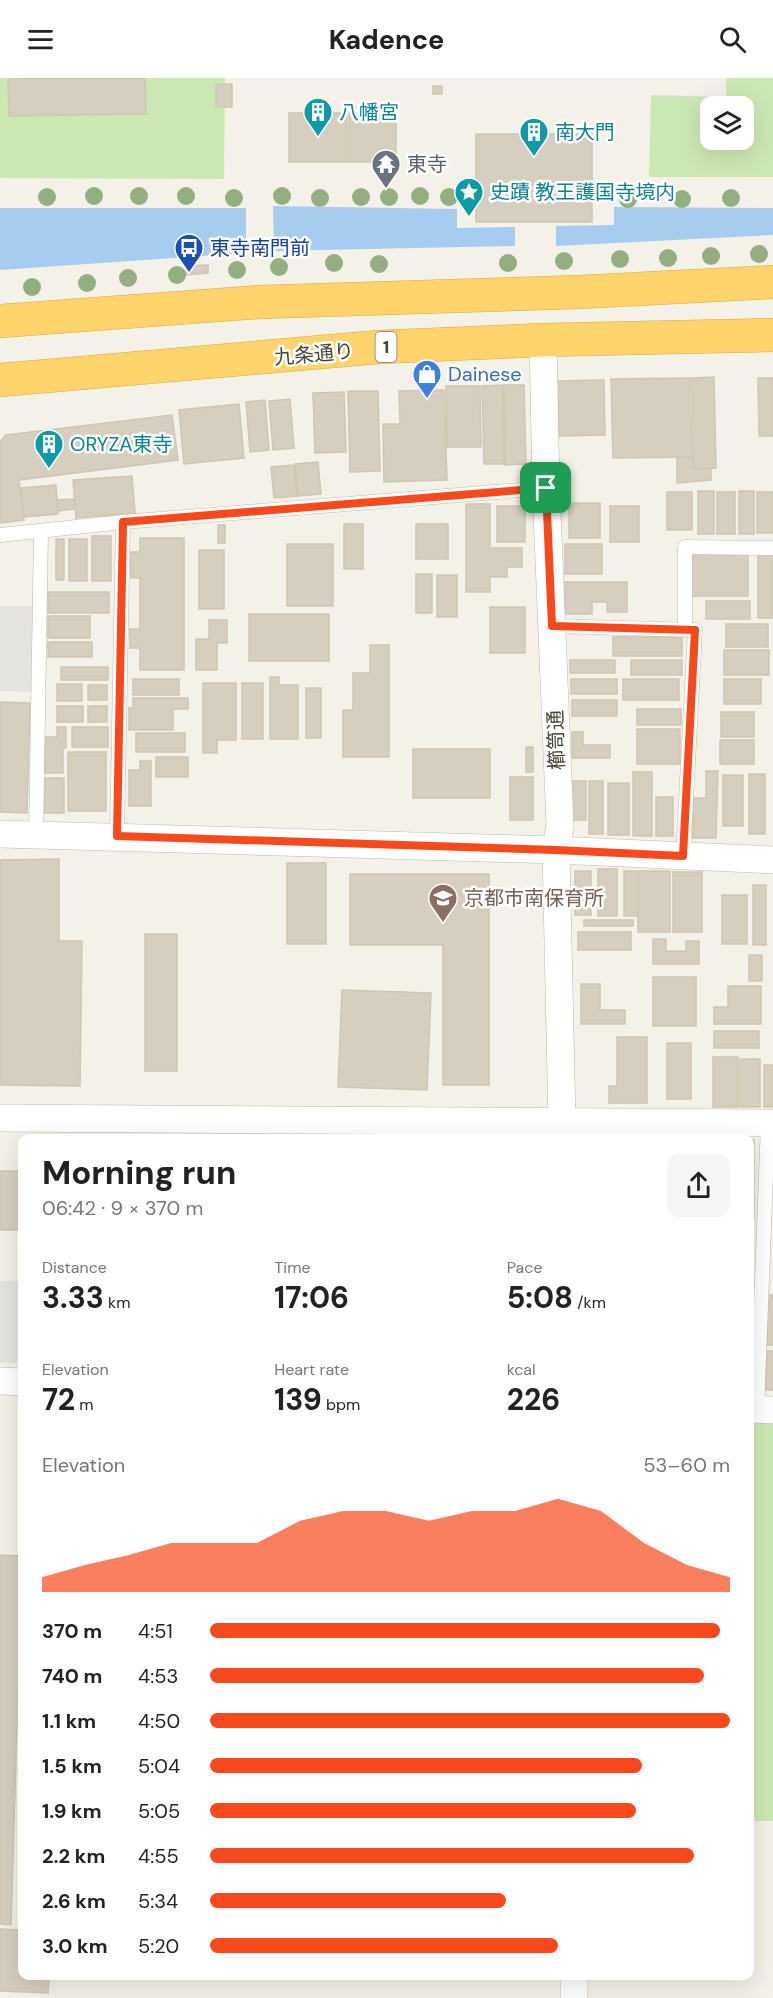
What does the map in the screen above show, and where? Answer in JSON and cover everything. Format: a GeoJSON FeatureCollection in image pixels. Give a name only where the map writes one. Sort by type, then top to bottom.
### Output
{"type":"FeatureCollection","features":[{"type":"Feature","properties":{"kind":"highway"},"geometry":{"type":"LineString","coordinates":[[0,321],[260,302],[579,292],[773,282]]}},
{"type":"Feature","properties":{"kind":"highway","name":"九条通り"},"geometry":{"type":"LineString","coordinates":[[0,380],[379,348],[543,340],[773,335]]}},
{"type":"Feature","properties":{"kind":"street","name":"櫛笥通"},"geometry":{"type":"LineString","coordinates":[[543,340],[546,488],[560,825],[556,850],[564,1130]]}},
{"type":"Feature","properties":{"kind":"street"},"geometry":{"type":"LineString","coordinates":[[0,834],[556,850],[773,860]]}},
{"type":"Feature","properties":{"kind":"street"},"geometry":{"type":"LineString","coordinates":[[0,1118],[564,1130],[770,1123]]}},
{"type":"Feature","properties":{"kind":"street"},"geometry":{"type":"LineString","coordinates":[[0,1381],[18,1382]]}},
{"type":"Feature","properties":{"kind":"street"},"geometry":{"type":"LineString","coordinates":[[574,1980],[574,1998]]}},
{"type":"Feature","properties":{"kind":"lane"},"geometry":{"type":"LineString","coordinates":[[0,535],[123,522],[546,488]]}},
{"type":"Feature","properties":{"kind":"lane"},"geometry":{"type":"LineString","coordinates":[[117,836],[123,522]]}},
{"type":"Feature","properties":{"kind":"lane"},"geometry":{"type":"LineString","coordinates":[[36,834],[41,531]]}},
{"type":"Feature","properties":{"kind":"lane"},"geometry":{"type":"LineString","coordinates":[[685,629],[685,548],[773,549]]}},
{"type":"Feature","properties":{"kind":"lane"},"geometry":{"type":"LineString","coordinates":[[552,626],[695,630],[683,856]]}},
{"type":"Feature","properties":{"kind":"lane"},"geometry":{"type":"LineString","coordinates":[[760,1409],[770,1123]]}},
{"type":"Feature","properties":{"kind":"green space"},"geometry":{"type":"Polygon","coordinates":[[[0,78],[225,78],[224,179],[0,178],[0,78]]]}},
{"type":"Feature","properties":{"kind":"green space"},"geometry":{"type":"Polygon","coordinates":[[[726,78],[773,78],[773,177],[649,177],[651,95],[700,96],[700,150],[754,150],[754,96],[726,96],[726,78]]]}},
{"type":"Feature","properties":{"kind":"green space"},"geometry":{"type":"Polygon","coordinates":[[[754,1423],[773,1424],[773,1821],[754,1821],[754,1423]]]}},
{"type":"Feature","properties":{"kind":"shaded area"},"geometry":{"type":"Polygon","coordinates":[[[0,606],[34,606],[32,692],[0,691],[0,606]]]}},
{"type":"Feature","properties":{"kind":"shaded area"},"geometry":{"type":"Polygon","coordinates":[[[0,1281],[18,1281],[18,1363],[0,1363],[0,1281]]]}},
{"type":"Feature","properties":{"kind":"water"},"geometry":{"type":"Polygon","coordinates":[[[273,206],[457,209],[457,228],[515,227],[515,246],[274,251],[273,206]]]}},
{"type":"Feature","properties":{"kind":"water"},"geometry":{"type":"Polygon","coordinates":[[[614,207],[773,208],[773,235],[556,246],[556,226],[614,225],[614,207]]]}},
{"type":"Feature","properties":{"kind":"water"},"geometry":{"type":"Polygon","coordinates":[[[0,208],[246,208],[246,253],[0,270],[0,208]]]}},
{"type":"Feature","properties":{"kind":"building"},"geometry":{"type":"Polygon","coordinates":[[[8,78],[145,78],[146,114],[9,116],[8,78]]]}},
{"type":"Feature","properties":{"kind":"building"},"geometry":{"type":"Polygon","coordinates":[[[232,84],[232,107],[216,107],[216,85],[232,84]]]}},
{"type":"Feature","properties":{"kind":"building"},"geometry":{"type":"Polygon","coordinates":[[[433,86],[442,86],[442,94],[433,94],[433,86]]]}},
{"type":"Feature","properties":{"kind":"building","name":"八幡宮"},"geometry":{"type":"Polygon","coordinates":[[[289,113],[347,113],[347,162],[289,162],[289,113]]]}},
{"type":"Feature","properties":{"kind":"building"},"geometry":{"type":"Polygon","coordinates":[[[349,113],[396,113],[396,162],[349,162],[349,113]]]}},
{"type":"Feature","properties":{"kind":"building","name":"南大門"},"geometry":{"type":"Polygon","coordinates":[[[476,134],[592,134],[592,222],[476,222],[476,134]]]}},
{"type":"Feature","properties":{"kind":"building"},"geometry":{"type":"Polygon","coordinates":[[[208,265],[208,273],[186,275],[185,266],[208,265]]]}},
{"type":"Feature","properties":{"kind":"building"},"geometry":{"type":"Polygon","coordinates":[[[714,377],[716,468],[694,469],[692,378],[714,377]]]}},
{"type":"Feature","properties":{"kind":"building"},"geometry":{"type":"Polygon","coordinates":[[[690,378],[692,457],[613,458],[611,379],[690,378]]]}},
{"type":"Feature","properties":{"kind":"building"},"geometry":{"type":"Polygon","coordinates":[[[758,378],[773,378],[773,436],[759,436],[758,378]]]}},
{"type":"Feature","properties":{"kind":"building"},"geometry":{"type":"Polygon","coordinates":[[[604,380],[605,435],[559,436],[557,381],[604,380]]]}},
{"type":"Feature","properties":{"kind":"building"},"geometry":{"type":"Polygon","coordinates":[[[503,385],[504,464],[484,464],[482,386],[503,385]]]}},
{"type":"Feature","properties":{"kind":"building"},"geometry":{"type":"Polygon","coordinates":[[[504,385],[524,385],[526,464],[505,465],[504,385]]]}},
{"type":"Feature","properties":{"kind":"building"},"geometry":{"type":"Polygon","coordinates":[[[446,386],[480,386],[481,447],[447,447],[446,386]]]}},
{"type":"Feature","properties":{"kind":"building"},"geometry":{"type":"Polygon","coordinates":[[[444,390],[447,480],[384,482],[383,424],[400,424],[399,391],[444,390]]]}},
{"type":"Feature","properties":{"kind":"building"},"geometry":{"type":"Polygon","coordinates":[[[348,391],[378,391],[380,471],[350,472],[348,391]]]}},
{"type":"Feature","properties":{"kind":"building"},"geometry":{"type":"Polygon","coordinates":[[[344,392],[346,452],[315,453],[313,393],[344,392]]]}},
{"type":"Feature","properties":{"kind":"building"},"geometry":{"type":"Polygon","coordinates":[[[290,399],[294,448],[273,450],[269,401],[290,399]]]}},
{"type":"Feature","properties":{"kind":"building"},"geometry":{"type":"Polygon","coordinates":[[[265,400],[269,450],[250,452],[246,402],[265,400]]]}},
{"type":"Feature","properties":{"kind":"building"},"geometry":{"type":"Polygon","coordinates":[[[239,404],[244,458],[184,464],[179,410],[239,404]]]}},
{"type":"Feature","properties":{"kind":"building","name":"ORYZA東寺"},"geometry":{"type":"Polygon","coordinates":[[[172,415],[178,460],[19,480],[24,520],[0,523],[0,442],[6,435],[172,415]]]}},
{"type":"Feature","properties":{"kind":"building"},"geometry":{"type":"Polygon","coordinates":[[[677,457],[693,457],[694,469],[711,469],[711,480],[677,483],[677,457]]]}},
{"type":"Feature","properties":{"kind":"building"},"geometry":{"type":"Polygon","coordinates":[[[318,462],[321,494],[298,496],[295,464],[318,462]]]}},
{"type":"Feature","properties":{"kind":"building"},"geometry":{"type":"Polygon","coordinates":[[[294,465],[297,496],[274,498],[271,467],[294,465]]]}},
{"type":"Feature","properties":{"kind":"building"},"geometry":{"type":"Polygon","coordinates":[[[132,476],[135,513],[76,518],[73,480],[132,476]]]}},
{"type":"Feature","properties":{"kind":"building"},"geometry":{"type":"Polygon","coordinates":[[[56,485],[58,514],[24,517],[21,488],[56,485]]]}},
{"type":"Feature","properties":{"kind":"building"},"geometry":{"type":"Polygon","coordinates":[[[698,491],[714,491],[714,534],[698,534],[698,491]]]}},
{"type":"Feature","properties":{"kind":"building"},"geometry":{"type":"Polygon","coordinates":[[[739,491],[754,491],[754,534],[739,534],[739,491]]]}},
{"type":"Feature","properties":{"kind":"building"},"geometry":{"type":"Polygon","coordinates":[[[667,492],[692,492],[692,530],[667,530],[667,492]]]}},
{"type":"Feature","properties":{"kind":"building"},"geometry":{"type":"Polygon","coordinates":[[[717,492],[735,492],[735,534],[717,534],[717,492]]]}},
{"type":"Feature","properties":{"kind":"building"},"geometry":{"type":"Polygon","coordinates":[[[757,492],[773,492],[773,533],[757,533],[757,492]]]}},
{"type":"Feature","properties":{"kind":"building"},"geometry":{"type":"Polygon","coordinates":[[[74,499],[75,509],[58,511],[57,500],[74,499]]]}},
{"type":"Feature","properties":{"kind":"building"},"geometry":{"type":"Polygon","coordinates":[[[569,503],[600,503],[600,538],[569,538],[569,503]]]}},
{"type":"Feature","properties":{"kind":"building"},"geometry":{"type":"Polygon","coordinates":[[[466,504],[490,504],[490,548],[522,548],[522,567],[507,567],[507,577],[490,577],[490,592],[466,592],[466,504]]]}},
{"type":"Feature","properties":{"kind":"building"},"geometry":{"type":"Polygon","coordinates":[[[497,506],[525,506],[525,542],[497,542],[497,506]]]}},
{"type":"Feature","properties":{"kind":"building"},"geometry":{"type":"Polygon","coordinates":[[[610,506],[639,506],[639,542],[610,542],[610,506]]]}},
{"type":"Feature","properties":{"kind":"building"},"geometry":{"type":"Polygon","coordinates":[[[344,524],[363,524],[363,569],[344,569],[344,524]]]}},
{"type":"Feature","properties":{"kind":"building"},"geometry":{"type":"Polygon","coordinates":[[[416,524],[448,524],[448,559],[416,559],[416,524]]]}},
{"type":"Feature","properties":{"kind":"building"},"geometry":{"type":"Polygon","coordinates":[[[218,525],[225,525],[225,543],[218,543],[218,525]]]}},
{"type":"Feature","properties":{"kind":"building"},"geometry":{"type":"Polygon","coordinates":[[[92,536],[111,536],[111,581],[92,581],[92,536]]]}},
{"type":"Feature","properties":{"kind":"building"},"geometry":{"type":"Polygon","coordinates":[[[140,538],[184,538],[184,670],[140,670],[140,648],[130,648],[130,629],[140,629],[140,578],[131,578],[131,552],[140,552],[140,538]]]}},
{"type":"Feature","properties":{"kind":"building"},"geometry":{"type":"Polygon","coordinates":[[[56,539],[64,539],[64,580],[56,580],[56,539]]]}},
{"type":"Feature","properties":{"kind":"building"},"geometry":{"type":"Polygon","coordinates":[[[69,539],[87,539],[87,581],[69,581],[69,539]]]}},
{"type":"Feature","properties":{"kind":"building"},"geometry":{"type":"Polygon","coordinates":[[[287,544],[333,544],[333,606],[287,606],[287,544]]]}},
{"type":"Feature","properties":{"kind":"building"},"geometry":{"type":"Polygon","coordinates":[[[565,544],[602,544],[602,574],[565,574],[565,544]]]}},
{"type":"Feature","properties":{"kind":"building"},"geometry":{"type":"Polygon","coordinates":[[[199,550],[224,550],[224,609],[199,609],[199,550]]]}},
{"type":"Feature","properties":{"kind":"building"},"geometry":{"type":"Polygon","coordinates":[[[687,553],[748,553],[748,596],[687,596],[687,553]]]}},
{"type":"Feature","properties":{"kind":"building"},"geometry":{"type":"Polygon","coordinates":[[[758,553],[772,553],[772,618],[758,618],[758,553]]]}},
{"type":"Feature","properties":{"kind":"building"},"geometry":{"type":"Polygon","coordinates":[[[416,574],[432,574],[432,613],[416,613],[416,574]]]}},
{"type":"Feature","properties":{"kind":"building"},"geometry":{"type":"Polygon","coordinates":[[[437,575],[457,575],[457,617],[437,617],[437,575]]]}},
{"type":"Feature","properties":{"kind":"building"},"geometry":{"type":"Polygon","coordinates":[[[565,582],[627,582],[627,612],[607,612],[607,602],[592,602],[592,614],[565,614],[565,582]]]}},
{"type":"Feature","properties":{"kind":"building"},"geometry":{"type":"Polygon","coordinates":[[[48,592],[109,592],[109,613],[48,613],[48,592]]]}},
{"type":"Feature","properties":{"kind":"building"},"geometry":{"type":"Polygon","coordinates":[[[706,601],[750,601],[750,619],[706,619],[706,601]]]}},
{"type":"Feature","properties":{"kind":"building"},"geometry":{"type":"Polygon","coordinates":[[[490,607],[525,607],[525,653],[490,653],[490,607]]]}},
{"type":"Feature","properties":{"kind":"building"},"geometry":{"type":"Polygon","coordinates":[[[249,614],[329,614],[329,661],[249,661],[249,614]]]}},
{"type":"Feature","properties":{"kind":"building"},"geometry":{"type":"Polygon","coordinates":[[[48,616],[90,616],[90,638],[48,638],[48,616]]]}},
{"type":"Feature","properties":{"kind":"building"},"geometry":{"type":"Polygon","coordinates":[[[209,620],[227,620],[227,643],[217,643],[217,670],[196,670],[196,639],[209,639],[209,620]]]}},
{"type":"Feature","properties":{"kind":"building"},"geometry":{"type":"Polygon","coordinates":[[[726,624],[768,624],[768,647],[726,647],[726,624]]]}},
{"type":"Feature","properties":{"kind":"building"},"geometry":{"type":"Polygon","coordinates":[[[613,637],[682,637],[682,656],[613,656],[613,637]]]}},
{"type":"Feature","properties":{"kind":"building"},"geometry":{"type":"Polygon","coordinates":[[[48,642],[92,642],[92,657],[48,657],[48,642]]]}},
{"type":"Feature","properties":{"kind":"building"},"geometry":{"type":"Polygon","coordinates":[[[370,645],[389,645],[389,757],[343,757],[343,710],[353,710],[353,673],[370,673],[370,645]]]}},
{"type":"Feature","properties":{"kind":"building"},"geometry":{"type":"Polygon","coordinates":[[[724,650],[769,650],[769,675],[724,675],[724,650]]]}},
{"type":"Feature","properties":{"kind":"building"},"geometry":{"type":"Polygon","coordinates":[[[570,660],[615,660],[615,673],[570,673],[570,660]]]}},
{"type":"Feature","properties":{"kind":"building"},"geometry":{"type":"Polygon","coordinates":[[[631,660],[682,660],[682,675],[631,675],[631,660]]]}},
{"type":"Feature","properties":{"kind":"building"},"geometry":{"type":"Polygon","coordinates":[[[61,667],[108,667],[108,680],[61,680],[61,667]]]}},
{"type":"Feature","properties":{"kind":"building"},"geometry":{"type":"Polygon","coordinates":[[[270,677],[279,677],[279,685],[298,685],[298,739],[270,739],[270,677]]]}},
{"type":"Feature","properties":{"kind":"building"},"geometry":{"type":"Polygon","coordinates":[[[133,679],[179,679],[179,695],[133,695],[133,679]]]}},
{"type":"Feature","properties":{"kind":"building"},"geometry":{"type":"Polygon","coordinates":[[[571,679],[617,679],[617,694],[571,694],[571,679]]]}},
{"type":"Feature","properties":{"kind":"building"},"geometry":{"type":"Polygon","coordinates":[[[623,679],[679,679],[679,700],[623,700],[623,679]]]}},
{"type":"Feature","properties":{"kind":"building"},"geometry":{"type":"Polygon","coordinates":[[[724,679],[761,679],[761,704],[724,704],[724,679]]]}},
{"type":"Feature","properties":{"kind":"building"},"geometry":{"type":"Polygon","coordinates":[[[203,683],[236,683],[236,740],[217,740],[217,753],[203,753],[203,683]]]}},
{"type":"Feature","properties":{"kind":"building"},"geometry":{"type":"Polygon","coordinates":[[[242,683],[263,683],[263,739],[242,739],[242,683]]]}},
{"type":"Feature","properties":{"kind":"building"},"geometry":{"type":"Polygon","coordinates":[[[57,684],[82,684],[82,701],[57,701],[57,684]]]}},
{"type":"Feature","properties":{"kind":"building"},"geometry":{"type":"Polygon","coordinates":[[[88,685],[107,685],[107,700],[88,700],[88,685]]]}},
{"type":"Feature","properties":{"kind":"building"},"geometry":{"type":"Polygon","coordinates":[[[306,688],[321,688],[321,738],[306,738],[306,688]]]}},
{"type":"Feature","properties":{"kind":"building"},"geometry":{"type":"Polygon","coordinates":[[[133,698],[188,698],[188,709],[173,709],[173,730],[129,730],[129,708],[133,708],[133,698]]]}},
{"type":"Feature","properties":{"kind":"building"},"geometry":{"type":"Polygon","coordinates":[[[572,700],[617,700],[617,716],[572,716],[572,700]]]}},
{"type":"Feature","properties":{"kind":"building"},"geometry":{"type":"Polygon","coordinates":[[[0,702],[30,703],[27,813],[0,812],[0,702]]]}},
{"type":"Feature","properties":{"kind":"building"},"geometry":{"type":"Polygon","coordinates":[[[57,706],[83,706],[83,722],[57,722],[57,706]]]}},
{"type":"Feature","properties":{"kind":"building"},"geometry":{"type":"Polygon","coordinates":[[[88,706],[107,706],[107,722],[88,722],[88,706]]]}},
{"type":"Feature","properties":{"kind":"building"},"geometry":{"type":"Polygon","coordinates":[[[637,709],[681,709],[681,725],[637,725],[637,709]]]}},
{"type":"Feature","properties":{"kind":"building"},"geometry":{"type":"Polygon","coordinates":[[[721,712],[754,712],[754,737],[721,737],[721,712]]]}},
{"type":"Feature","properties":{"kind":"building"},"geometry":{"type":"Polygon","coordinates":[[[57,727],[66,727],[63,773],[45,773],[45,737],[57,737],[57,727]]]}},
{"type":"Feature","properties":{"kind":"building"},"geometry":{"type":"Polygon","coordinates":[[[72,727],[108,727],[108,747],[72,747],[72,727]]]}},
{"type":"Feature","properties":{"kind":"building"},"geometry":{"type":"Polygon","coordinates":[[[637,729],[680,729],[680,764],[637,764],[637,729]]]}},
{"type":"Feature","properties":{"kind":"building"},"geometry":{"type":"Polygon","coordinates":[[[572,732],[583,732],[583,745],[610,745],[610,758],[572,758],[572,732]]]}},
{"type":"Feature","properties":{"kind":"building"},"geometry":{"type":"Polygon","coordinates":[[[136,733],[185,733],[185,752],[136,752],[136,733]]]}},
{"type":"Feature","properties":{"kind":"building"},"geometry":{"type":"Polygon","coordinates":[[[720,740],[754,740],[754,764],[720,764],[720,740]]]}},
{"type":"Feature","properties":{"kind":"building"},"geometry":{"type":"Polygon","coordinates":[[[526,747],[533,747],[533,772],[526,772],[526,747]]]}},
{"type":"Feature","properties":{"kind":"building"},"geometry":{"type":"Polygon","coordinates":[[[413,749],[490,749],[490,798],[413,798],[413,749]]]}},
{"type":"Feature","properties":{"kind":"building"},"geometry":{"type":"Polygon","coordinates":[[[68,752],[106,752],[106,811],[68,811],[68,752]]]}},
{"type":"Feature","properties":{"kind":"building"},"geometry":{"type":"Polygon","coordinates":[[[156,757],[188,757],[188,777],[156,777],[156,757]]]}},
{"type":"Feature","properties":{"kind":"building"},"geometry":{"type":"Polygon","coordinates":[[[140,761],[151,761],[151,806],[129,806],[129,770],[140,770],[140,761]]]}},
{"type":"Feature","properties":{"kind":"building"},"geometry":{"type":"Polygon","coordinates":[[[706,771],[718,771],[716,838],[693,838],[693,798],[706,798],[706,771]]]}},
{"type":"Feature","properties":{"kind":"building"},"geometry":{"type":"Polygon","coordinates":[[[633,772],[652,772],[652,836],[633,836],[633,772]]]}},
{"type":"Feature","properties":{"kind":"building"},"geometry":{"type":"Polygon","coordinates":[[[749,774],[765,774],[765,834],[749,834],[749,774]]]}},
{"type":"Feature","properties":{"kind":"building"},"geometry":{"type":"Polygon","coordinates":[[[723,775],[743,775],[743,826],[723,826],[723,775]]]}},
{"type":"Feature","properties":{"kind":"building"},"geometry":{"type":"Polygon","coordinates":[[[510,777],[533,777],[533,820],[510,820],[510,777]]]}},
{"type":"Feature","properties":{"kind":"building"},"geometry":{"type":"Polygon","coordinates":[[[45,778],[64,778],[64,813],[45,813],[45,778]]]}},
{"type":"Feature","properties":{"kind":"building"},"geometry":{"type":"Polygon","coordinates":[[[570,781],[586,781],[586,820],[570,820],[570,781]]]}},
{"type":"Feature","properties":{"kind":"building"},"geometry":{"type":"Polygon","coordinates":[[[589,781],[603,781],[603,834],[589,834],[589,781]]]}},
{"type":"Feature","properties":{"kind":"building"},"geometry":{"type":"Polygon","coordinates":[[[608,783],[629,783],[629,835],[608,835],[608,783]]]}},
{"type":"Feature","properties":{"kind":"building"},"geometry":{"type":"Polygon","coordinates":[[[656,797],[673,797],[673,836],[656,836],[656,797]]]}},
{"type":"Feature","properties":{"kind":"building"},"geometry":{"type":"Polygon","coordinates":[[[59,859],[59,941],[82,941],[80,1086],[0,1085],[0,860],[59,859]]]}},
{"type":"Feature","properties":{"kind":"building"},"geometry":{"type":"Polygon","coordinates":[[[287,863],[326,863],[326,944],[287,944],[287,863]]]}},
{"type":"Feature","properties":{"kind":"building"},"geometry":{"type":"Polygon","coordinates":[[[598,869],[617,869],[617,916],[598,916],[598,869]]]}},
{"type":"Feature","properties":{"kind":"building"},"geometry":{"type":"Polygon","coordinates":[[[575,871],[591,871],[591,915],[575,915],[575,871]]]}},
{"type":"Feature","properties":{"kind":"building"},"geometry":{"type":"Polygon","coordinates":[[[624,871],[638,871],[638,916],[624,916],[624,871]]]}},
{"type":"Feature","properties":{"kind":"building"},"geometry":{"type":"Polygon","coordinates":[[[638,871],[670,871],[670,932],[638,932],[638,871]]]}},
{"type":"Feature","properties":{"kind":"building"},"geometry":{"type":"Polygon","coordinates":[[[673,872],[702,872],[702,932],[673,932],[673,872]]]}},
{"type":"Feature","properties":{"kind":"building"},"geometry":{"type":"Polygon","coordinates":[[[350,874],[489,874],[489,1085],[443,1085],[443,945],[350,945],[350,874]]]}},
{"type":"Feature","properties":{"kind":"building"},"geometry":{"type":"Polygon","coordinates":[[[753,885],[766,885],[766,945],[753,945],[753,885]]]}},
{"type":"Feature","properties":{"kind":"building"},"geometry":{"type":"Polygon","coordinates":[[[722,895],[747,895],[747,944],[722,944],[722,895]]]}},
{"type":"Feature","properties":{"kind":"building"},"geometry":{"type":"Polygon","coordinates":[[[584,920],[633,920],[633,926],[584,926],[584,920]]]}},
{"type":"Feature","properties":{"kind":"building"},"geometry":{"type":"Polygon","coordinates":[[[578,932],[631,932],[631,950],[578,950],[578,932]]]}},
{"type":"Feature","properties":{"kind":"building"},"geometry":{"type":"Polygon","coordinates":[[[145,934],[177,934],[177,1071],[145,1071],[145,934]]]}},
{"type":"Feature","properties":{"kind":"building"},"geometry":{"type":"Polygon","coordinates":[[[653,939],[666,939],[666,951],[686,951],[686,941],[699,941],[699,964],[653,964],[653,939]]]}},
{"type":"Feature","properties":{"kind":"building"},"geometry":{"type":"Polygon","coordinates":[[[749,955],[762,955],[762,981],[749,981],[749,955]]]}},
{"type":"Feature","properties":{"kind":"building"},"geometry":{"type":"Polygon","coordinates":[[[653,977],[696,977],[696,1026],[653,1026],[653,977]]]}},
{"type":"Feature","properties":{"kind":"building"},"geometry":{"type":"Polygon","coordinates":[[[581,984],[600,984],[600,1010],[625,1010],[625,1024],[581,1024],[581,984]]]}},
{"type":"Feature","properties":{"kind":"building"},"geometry":{"type":"Polygon","coordinates":[[[728,986],[761,986],[761,1024],[714,1024],[714,1007],[728,1007],[728,986]]]}},
{"type":"Feature","properties":{"kind":"building"},"geometry":{"type":"Polygon","coordinates":[[[342,990],[431,993],[427,1090],[338,1087],[342,990]]]}},
{"type":"Feature","properties":{"kind":"building"},"geometry":{"type":"Polygon","coordinates":[[[714,1031],[759,1031],[759,1048],[714,1048],[714,1031]]]}},
{"type":"Feature","properties":{"kind":"building"},"geometry":{"type":"Polygon","coordinates":[[[617,1037],[647,1037],[647,1103],[609,1103],[609,1086],[617,1086],[617,1037]]]}},
{"type":"Feature","properties":{"kind":"building"},"geometry":{"type":"Polygon","coordinates":[[[667,1043],[691,1043],[691,1099],[667,1099],[667,1043]]]}},
{"type":"Feature","properties":{"kind":"building"},"geometry":{"type":"Polygon","coordinates":[[[713,1057],[738,1057],[738,1107],[713,1107],[713,1057]]]}},
{"type":"Feature","properties":{"kind":"building"},"geometry":{"type":"Polygon","coordinates":[[[740,1059],[760,1059],[760,1107],[740,1107],[740,1059]]]}},
{"type":"Feature","properties":{"kind":"building"},"geometry":{"type":"Polygon","coordinates":[[[764,1065],[773,1065],[773,1107],[764,1107],[764,1065]]]}},
{"type":"Feature","properties":{"kind":"building"},"geometry":{"type":"Polygon","coordinates":[[[0,1171],[18,1171],[18,1230],[0,1230],[0,1171]]]}},
{"type":"Feature","properties":{"kind":"building"},"geometry":{"type":"Polygon","coordinates":[[[767,1295],[773,1295],[773,1345],[767,1345],[767,1295]]]}},
{"type":"Feature","properties":{"kind":"building"},"geometry":{"type":"Polygon","coordinates":[[[766,1351],[773,1351],[773,1390],[766,1390],[766,1351]]]}},
{"type":"Feature","properties":{"kind":"building"},"geometry":{"type":"Polygon","coordinates":[[[0,1555],[18,1556],[18,1690],[11,1925],[0,1924],[0,1555]]]}},
{"type":"Feature","properties":{"kind":"building"},"geometry":{"type":"Polygon","coordinates":[[[0,1929],[18,1930],[18,1980],[49,1980],[48,1993],[0,1991],[0,1929]]]}},
{"type":"Feature","properties":{"kind":"place","name":"八幡宮"},"geometry":{"type":"Point","coordinates":[318,138]}},
{"type":"Feature","properties":{"kind":"place","name":"南大門"},"geometry":{"type":"Point","coordinates":[534,158]}},
{"type":"Feature","properties":{"kind":"place","name":"東寺"},"geometry":{"type":"Point","coordinates":[386,190]}},
{"type":"Feature","properties":{"kind":"place","name":"史蹟 教王護国寺境内"},"geometry":{"type":"Point","coordinates":[469,218]}},
{"type":"Feature","properties":{"kind":"place","name":"東寺南門前"},"geometry":{"type":"Point","coordinates":[189,274]}},
{"type":"Feature","properties":{"kind":"place","name":"Dainese"},"geometry":{"type":"Point","coordinates":[427,400]}},
{"type":"Feature","properties":{"kind":"place","name":"ORYZA東寺"},"geometry":{"type":"Point","coordinates":[49,470]}},
{"type":"Feature","properties":{"kind":"place","name":"京都市南保育所"},"geometry":{"type":"Point","coordinates":[443,924]}},
{"type":"Feature","properties":{"kind":"route"},"geometry":{"type":"LineString","coordinates":[[546,488],[552,626],[695,630],[683,856],[117,836],[123,522],[546,488]]}}]}
